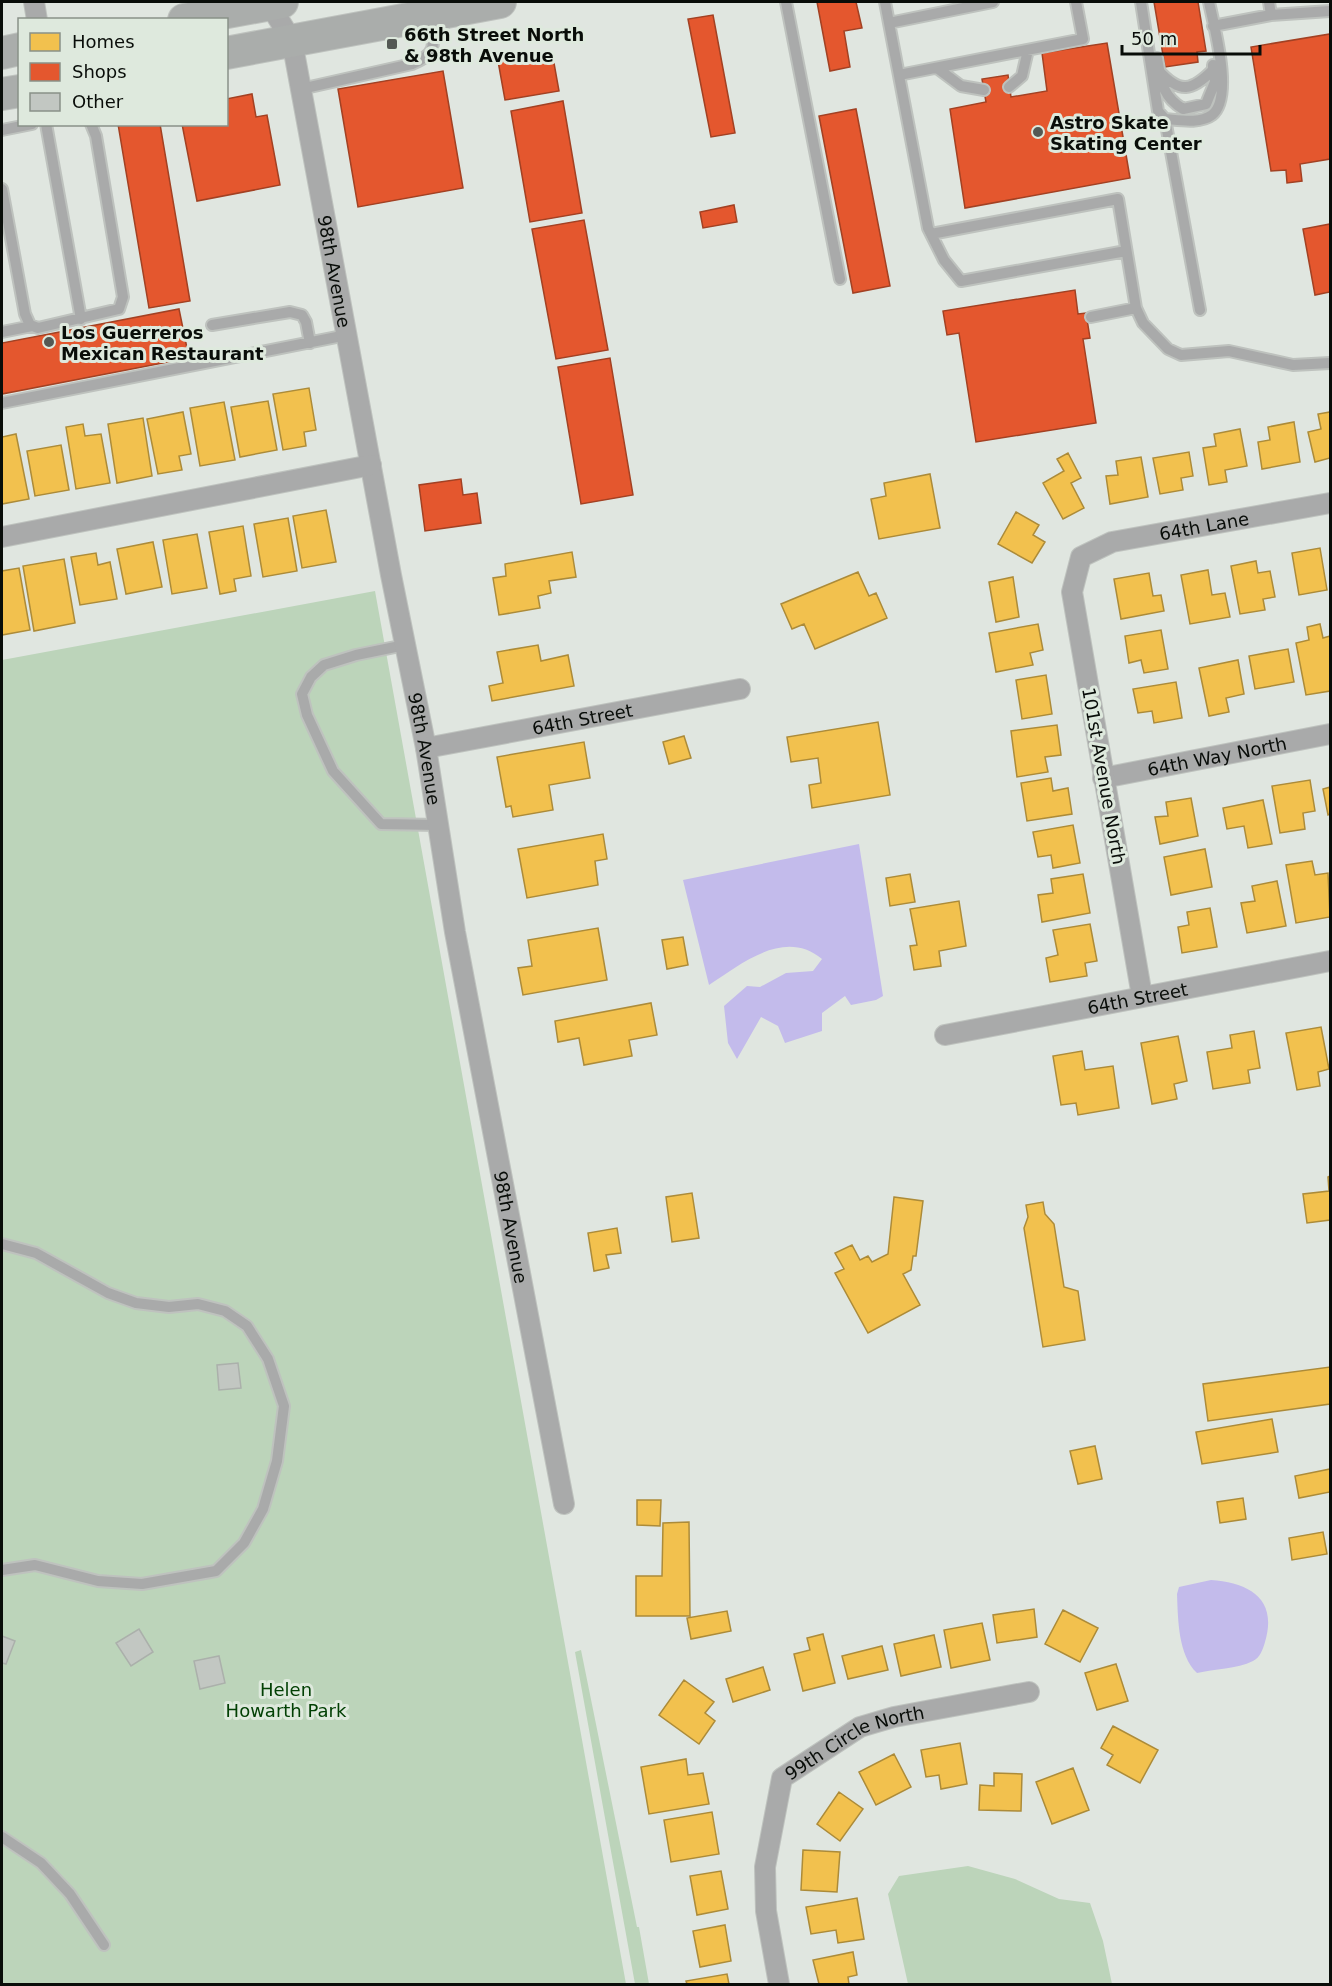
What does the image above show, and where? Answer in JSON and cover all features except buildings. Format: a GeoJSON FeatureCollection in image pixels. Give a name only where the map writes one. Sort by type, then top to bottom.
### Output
{"type":"FeatureCollection","features":[{"type":"Feature","properties":{"kind":"main road"},"geometry":{"type":"LineString","coordinates":[[189,18],[214,8],[273,2]]}},
{"type":"Feature","properties":{"kind":"main road"},"geometry":{"type":"LineString","coordinates":[[228,53],[500,2]]}},
{"type":"Feature","properties":{"kind":"main road"},"geometry":{"type":"LineString","coordinates":[[2,53],[18,50]]}},
{"type":"Feature","properties":{"kind":"main road"},"geometry":{"type":"LineString","coordinates":[[2,94],[18,91]]}},
{"type":"Feature","properties":{"kind":"street"},"geometry":{"type":"LineString","coordinates":[[34,2],[38,18]]}},
{"type":"Feature","properties":{"kind":"street","name":"98th Avenue"},"geometry":{"type":"LineString","coordinates":[[273,2],[292,41],[426,748],[457,944],[564,1504]]}},
{"type":"Feature","properties":{"kind":"street"},"geometry":{"type":"LineString","coordinates":[[2,537],[371,465]]}},
{"type":"Feature","properties":{"kind":"street","name":"64th Lane"},"geometry":{"type":"LineString","coordinates":[[1081,556],[1112,543],[1330,503]]}},
{"type":"Feature","properties":{"kind":"street","name":"101st Avenue North"},"geometry":{"type":"LineString","coordinates":[[1081,556],[1072,592],[1142,996]]}},
{"type":"Feature","properties":{"kind":"street","name":"64th Street"},"geometry":{"type":"LineString","coordinates":[[426,748],[740,689]]}},
{"type":"Feature","properties":{"kind":"street","name":"64th Way North"},"geometry":{"type":"LineString","coordinates":[[1103,778],[1330,734]]}},
{"type":"Feature","properties":{"kind":"street","name":"64th Street"},"geometry":{"type":"LineString","coordinates":[[945,1035],[1330,961]]}},
{"type":"Feature","properties":{"kind":"street","name":"99th Circle North"},"geometry":{"type":"LineString","coordinates":[[779,1984],[766,1911],[765,1867],[782,1778],[860,1727],[894,1717],[1029,1692]]}},
{"type":"Feature","properties":{"kind":"lane"},"geometry":{"type":"LineString","coordinates":[[786,2],[840,279]]}},
{"type":"Feature","properties":{"kind":"lane"},"geometry":{"type":"LineString","coordinates":[[885,2],[931,234],[944,260],[961,282],[1126,251]]}},
{"type":"Feature","properties":{"kind":"lane"},"geometry":{"type":"LineString","coordinates":[[889,22],[993,2]]}},
{"type":"Feature","properties":{"kind":"lane"},"geometry":{"type":"LineString","coordinates":[[899,75],[1083,39],[1076,2]]}},
{"type":"Feature","properties":{"kind":"lane"},"geometry":{"type":"LineString","coordinates":[[1141,2],[1158,111],[1166,119],[1200,310]]}},
{"type":"Feature","properties":{"kind":"lane"},"geometry":{"type":"LineString","coordinates":[[1144,18],[1154,46],[1162,88],[1171,101],[1183,109],[1199,107],[1206,104],[1215,82],[1203,2]]}},
{"type":"Feature","properties":{"kind":"lane"},"geometry":{"type":"LineString","coordinates":[[1166,119],[1191,121],[1211,116],[1220,105],[1224,88],[1209,2]]}},
{"type":"Feature","properties":{"kind":"lane"},"geometry":{"type":"LineString","coordinates":[[1269,2],[1271,15]]}},
{"type":"Feature","properties":{"kind":"lane"},"geometry":{"type":"LineString","coordinates":[[1213,26],[1271,15],[1330,10]]}},
{"type":"Feature","properties":{"kind":"lane"},"geometry":{"type":"LineString","coordinates":[[301,89],[412,64],[428,58],[434,46],[428,15]]}},
{"type":"Feature","properties":{"kind":"lane"},"geometry":{"type":"LineString","coordinates":[[1009,87],[1022,76],[1028,50]]}},
{"type":"Feature","properties":{"kind":"lane"},"geometry":{"type":"LineString","coordinates":[[1159,71],[1171,84],[1191,86],[1201,82],[1213,70],[1213,62]]}},
{"type":"Feature","properties":{"kind":"lane"},"geometry":{"type":"LineString","coordinates":[[937,68],[961,86],[984,90]]}},
{"type":"Feature","properties":{"kind":"lane"},"geometry":{"type":"LineString","coordinates":[[2,130],[22,126]]}},
{"type":"Feature","properties":{"kind":"lane"},"geometry":{"type":"LineString","coordinates":[[46,126],[81,319]]}},
{"type":"Feature","properties":{"kind":"lane"},"geometry":{"type":"LineString","coordinates":[[2,332],[33,326],[38,328],[115,312],[123,305],[96,136],[92,126]]}},
{"type":"Feature","properties":{"kind":"lane"},"geometry":{"type":"LineString","coordinates":[[2,189],[25,314],[33,326]]}},
{"type":"Feature","properties":{"kind":"lane"},"geometry":{"type":"LineString","coordinates":[[931,234],[1118,199],[1136,308],[1143,323],[1168,349],[1182,355],[1229,351],[1293,365],[1330,363]]}},
{"type":"Feature","properties":{"kind":"lane"},"geometry":{"type":"LineString","coordinates":[[1090,317],[1136,308]]}},
{"type":"Feature","properties":{"kind":"lane"},"geometry":{"type":"LineString","coordinates":[[212,325],[290,312],[302,315],[306,322],[310,343]]}},
{"type":"Feature","properties":{"kind":"lane"},"geometry":{"type":"LineString","coordinates":[[2,403],[347,335]]}},
{"type":"Feature","properties":{"kind":"lane"},"geometry":{"type":"LineString","coordinates":[[405,645],[356,655],[324,665],[311,677],[302,694],[307,715],[333,771],[381,824],[438,825]]}},
{"type":"Feature","properties":{"kind":"lane"},"geometry":{"type":"LineString","coordinates":[[2,1244],[36,1252],[108,1293],[136,1303],[169,1307],[198,1304],[225,1311],[247,1326],[268,1359],[284,1406],[277,1461],[263,1509],[244,1543],[216,1571],[142,1584],[98,1581],[35,1565],[2,1570]]}},
{"type":"Feature","properties":{"kind":"lane"},"geometry":{"type":"LineString","coordinates":[[2,1837],[41,1863],[63,1886],[104,1945]]}},
{"type":"Feature","properties":{"kind":"green space","name":"Helen Howarth Park"},"geometry":{"type":"Polygon","coordinates":[[[375,591],[626,1984],[2,1984],[2,660],[375,591]]]}},
{"type":"Feature","properties":{"kind":"green space"},"geometry":{"type":"Polygon","coordinates":[[[581,1650],[649,1984],[635,1984],[575,1652],[581,1650]]]}},
{"type":"Feature","properties":{"kind":"green space"},"geometry":{"type":"Polygon","coordinates":[[[968,1866],[1015,1879],[1059,1899],[1090,1903],[1103,1941],[1112,1984],[908,1984],[888,1894],[899,1876],[968,1866]]]}},
{"type":"Feature","properties":{"kind":"shaded area"},"geometry":{"type":"Polygon","coordinates":[[[859,844],[883,996],[876,1000],[851,1005],[845,996],[822,1013],[822,1031],[785,1043],[778,1026],[761,1017],[737,1059],[728,1043],[724,1006],[747,986],[760,987],[786,973],[813,971],[822,959],[808,950],[793,947],[779,948],[750,959],[709,985],[683,880],[859,844]]]}},
{"type":"Feature","properties":{"kind":"shaded area"},"geometry":{"type":"Polygon","coordinates":[[[1211,1580],[1237,1585],[1257,1596],[1264,1604],[1268,1627],[1263,1648],[1255,1660],[1240,1666],[1197,1673],[1186,1657],[1183,1647],[1177,1594],[1179,1587],[1211,1580]]]}},
{"type":"Feature","properties":{"kind":"place","name":"66th Street North & 98th Avenue"},"geometry":{"type":"Point","coordinates":[392,44]}},
{"type":"Feature","properties":{"kind":"place","name":"Astro Skate Skating Center"},"geometry":{"type":"Point","coordinates":[1038,132]}},
{"type":"Feature","properties":{"kind":"place","name":"Los Guerreros Mexican Restaurant"},"geometry":{"type":"Point","coordinates":[49,342]}}]}
